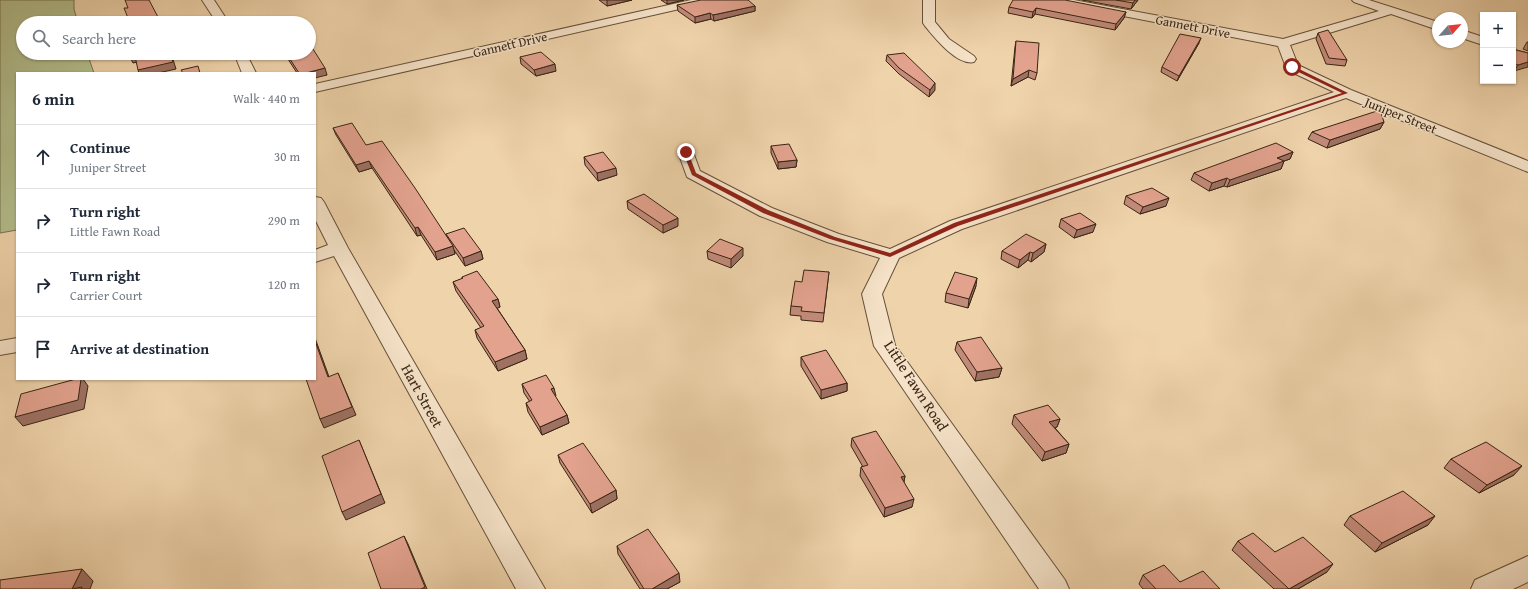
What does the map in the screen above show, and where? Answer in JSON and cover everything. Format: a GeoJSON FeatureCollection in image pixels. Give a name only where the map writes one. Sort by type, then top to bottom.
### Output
{"type":"FeatureCollection","features":[{"type":"Feature","properties":{"kind":"street"},"geometry":{"type":"LineString","coordinates":[[208,0],[218,16]]}},
{"type":"Feature","properties":{"kind":"street","name":"Gannett Drive"},"geometry":{"type":"LineString","coordinates":[[316,88],[706,0]]}},
{"type":"Feature","properties":{"kind":"street"},"geometry":{"type":"LineString","coordinates":[[929,0],[929,23],[945,42],[969,59]]}},
{"type":"Feature","properties":{"kind":"street","name":"Gannett Drive"},"geometry":{"type":"LineString","coordinates":[[1056,0],[1283,44]]}},
{"type":"Feature","properties":{"kind":"street"},"geometry":{"type":"LineString","coordinates":[[1358,0],[1432,24]]}},
{"type":"Feature","properties":{"kind":"street"},"geometry":{"type":"LineString","coordinates":[[1283,44],[1390,11]]}},
{"type":"Feature","properties":{"kind":"street"},"geometry":{"type":"LineString","coordinates":[[1468,36],[1480,40]]}},
{"type":"Feature","properties":{"kind":"street","name":"Juniper Street"},"geometry":{"type":"LineString","coordinates":[[1283,44],[1292,67],[1346,93],[1528,167]]}},
{"type":"Feature","properties":{"kind":"street"},"geometry":{"type":"LineString","coordinates":[[243,60],[249,72]]}},
{"type":"Feature","properties":{"kind":"street"},"geometry":{"type":"LineString","coordinates":[[686,152],[693,174],[766,212],[833,238],[890,255],[956,225],[1346,93]]}},
{"type":"Feature","properties":{"kind":"street","name":"Hart Street"},"geometry":{"type":"LineString","coordinates":[[316,204],[339,248],[531,589]]}},
{"type":"Feature","properties":{"kind":"street"},"geometry":{"type":"LineString","coordinates":[[316,256],[339,248]]}},
{"type":"Feature","properties":{"kind":"street","name":"Little Fawn Road"},"geometry":{"type":"LineString","coordinates":[[890,255],[872,294],[886,346],[1055,589]]}},
{"type":"Feature","properties":{"kind":"street"},"geometry":{"type":"LineString","coordinates":[[0,348],[16,345]]}},
{"type":"Feature","properties":{"kind":"street"},"geometry":{"type":"LineString","coordinates":[[1485,589],[1528,568]]}},
{"type":"Feature","properties":{"kind":"green space"},"geometry":{"type":"Polygon","coordinates":[[[0,0],[74,0],[76,16],[16,16],[16,60],[89,60],[94,72],[16,72],[16,230],[0,233],[0,0]]]}},
{"type":"Feature","properties":{"kind":"building"},"geometry":{"type":"Polygon","coordinates":[[[125,0],[149,0],[157,16],[127,16],[124,8],[128,8],[125,0]]]}},
{"type":"Feature","properties":{"kind":"building"},"geometry":{"type":"Polygon","coordinates":[[[701,0],[748,0],[755,6],[713,15],[710,13],[695,17],[677,5],[701,0]]]}},
{"type":"Feature","properties":{"kind":"building"},"geometry":{"type":"Polygon","coordinates":[[[1013,0],[1065,0],[1126,12],[1116,24],[1036,8],[1033,12],[1009,7],[1013,0]]]}},
{"type":"Feature","properties":{"kind":"building"},"geometry":{"type":"Polygon","coordinates":[[[1116,0],[1135,0],[1133,3],[1116,0]]]}},
{"type":"Feature","properties":{"kind":"building"},"geometry":{"type":"Polygon","coordinates":[[[1328,30],[1347,60],[1329,58],[1318,33],[1328,30]]]}},
{"type":"Feature","properties":{"kind":"building"},"geometry":{"type":"Polygon","coordinates":[[[1180,34],[1201,38],[1179,76],[1162,67],[1180,34]]]}},
{"type":"Feature","properties":{"kind":"building"},"geometry":{"type":"Polygon","coordinates":[[[1016,41],[1039,43],[1037,73],[1029,70],[1013,79],[1016,41]]]}},
{"type":"Feature","properties":{"kind":"building"},"geometry":{"type":"Polygon","coordinates":[[[1516,50],[1528,53],[1528,62],[1516,64],[1516,50]]]}},
{"type":"Feature","properties":{"kind":"building"},"geometry":{"type":"Polygon","coordinates":[[[541,52],[555,64],[534,70],[520,57],[541,52]]]}},
{"type":"Feature","properties":{"kind":"building"},"geometry":{"type":"Polygon","coordinates":[[[904,53],[935,83],[930,90],[899,68],[887,55],[904,53]]]}},
{"type":"Feature","properties":{"kind":"building"},"geometry":{"type":"Polygon","coordinates":[[[316,54],[325,68],[310,72],[298,72],[291,60],[316,60],[316,54]]]}},
{"type":"Feature","properties":{"kind":"building"},"geometry":{"type":"Polygon","coordinates":[[[136,60],[172,60],[173,62],[138,70],[136,60]]]}},
{"type":"Feature","properties":{"kind":"building"},"geometry":{"type":"Polygon","coordinates":[[[198,66],[200,72],[182,72],[181,70],[198,66]]]}},
{"type":"Feature","properties":{"kind":"building"},"geometry":{"type":"Polygon","coordinates":[[[1380,110],[1384,122],[1330,140],[1312,132],[1380,110]]]}},
{"type":"Feature","properties":{"kind":"building"},"geometry":{"type":"Polygon","coordinates":[[[352,123],[366,145],[382,141],[453,246],[435,252],[418,227],[415,228],[369,161],[356,165],[333,128],[352,123]]]}},
{"type":"Feature","properties":{"kind":"building"},"geometry":{"type":"Polygon","coordinates":[[[1276,143],[1293,152],[1277,158],[1284,161],[1230,180],[1227,178],[1212,183],[1194,173],[1276,143]]]}},
{"type":"Feature","properties":{"kind":"building"},"geometry":{"type":"Polygon","coordinates":[[[789,144],[797,160],[778,162],[771,146],[789,144]]]}},
{"type":"Feature","properties":{"kind":"building"},"geometry":{"type":"Polygon","coordinates":[[[603,152],[616,168],[597,173],[584,157],[603,152]]]}},
{"type":"Feature","properties":{"kind":"building"},"geometry":{"type":"Polygon","coordinates":[[[1152,188],[1169,198],[1143,207],[1126,196],[1152,188]]]}},
{"type":"Feature","properties":{"kind":"building"},"geometry":{"type":"Polygon","coordinates":[[[644,194],[678,218],[663,225],[627,201],[644,194]]]}},
{"type":"Feature","properties":{"kind":"building"},"geometry":{"type":"Polygon","coordinates":[[[1080,213],[1096,224],[1077,230],[1061,219],[1080,213]]]}},
{"type":"Feature","properties":{"kind":"building"},"geometry":{"type":"Polygon","coordinates":[[[464,228],[481,251],[463,258],[446,234],[464,228]]]}},
{"type":"Feature","properties":{"kind":"building"},"geometry":{"type":"Polygon","coordinates":[[[1026,234],[1046,244],[1033,253],[1030,252],[1020,260],[1002,251],[1026,234]]]}},
{"type":"Feature","properties":{"kind":"building"},"geometry":{"type":"Polygon","coordinates":[[[720,239],[743,248],[731,259],[707,251],[720,239]]]}},
{"type":"Feature","properties":{"kind":"building"},"geometry":{"type":"Polygon","coordinates":[[[804,270],[829,272],[824,313],[801,311],[802,307],[791,306],[795,281],[802,282],[804,270]]]}},
{"type":"Feature","properties":{"kind":"building"},"geometry":{"type":"Polygon","coordinates":[[[477,271],[498,299],[492,301],[525,350],[495,362],[475,330],[484,326],[453,282],[477,271]]]}},
{"type":"Feature","properties":{"kind":"building"},"geometry":{"type":"Polygon","coordinates":[[[955,272],[977,278],[969,299],[946,293],[955,272]]]}},
{"type":"Feature","properties":{"kind":"building"},"geometry":{"type":"Polygon","coordinates":[[[981,337],[1002,368],[977,372],[957,342],[981,337]]]}},
{"type":"Feature","properties":{"kind":"building"},"geometry":{"type":"Polygon","coordinates":[[[316,344],[328,377],[338,373],[352,407],[320,419],[306,380],[316,380],[316,344]]]}},
{"type":"Feature","properties":{"kind":"building"},"geometry":{"type":"Polygon","coordinates":[[[826,350],[847,383],[821,390],[801,357],[826,350]]]}},
{"type":"Feature","properties":{"kind":"building"},"geometry":{"type":"Polygon","coordinates":[[[546,375],[554,388],[551,389],[567,415],[540,427],[526,403],[532,400],[522,384],[546,375]]]}},
{"type":"Feature","properties":{"kind":"building"},"geometry":{"type":"Polygon","coordinates":[[[72,380],[81,380],[78,400],[15,417],[21,394],[72,380]]]}},
{"type":"Feature","properties":{"kind":"building"},"geometry":{"type":"Polygon","coordinates":[[[1048,405],[1060,419],[1049,422],[1069,444],[1045,452],[1014,415],[1048,405]]]}},
{"type":"Feature","properties":{"kind":"building"},"geometry":{"type":"Polygon","coordinates":[[[876,431],[905,476],[901,477],[914,499],[885,508],[861,467],[868,465],[852,438],[876,431]]]}},
{"type":"Feature","properties":{"kind":"building"},"geometry":{"type":"Polygon","coordinates":[[[359,440],[381,494],[342,512],[322,456],[359,440]]]}},
{"type":"Feature","properties":{"kind":"building"},"geometry":{"type":"Polygon","coordinates":[[[1486,442],[1522,466],[1487,485],[1451,459],[1486,442]]]}},
{"type":"Feature","properties":{"kind":"building"},"geometry":{"type":"Polygon","coordinates":[[[583,443],[616,490],[590,504],[558,455],[583,443]]]}},
{"type":"Feature","properties":{"kind":"building"},"geometry":{"type":"Polygon","coordinates":[[[1403,491],[1435,516],[1382,543],[1350,516],[1403,491]]]}},
{"type":"Feature","properties":{"kind":"building"},"geometry":{"type":"Polygon","coordinates":[[[648,529],[679,573],[652,589],[644,589],[617,546],[648,529]]]}},
{"type":"Feature","properties":{"kind":"building"},"geometry":{"type":"Polygon","coordinates":[[[1253,533],[1275,552],[1303,537],[1333,564],[1289,589],[1238,541],[1253,533]]]}},
{"type":"Feature","properties":{"kind":"building"},"geometry":{"type":"Polygon","coordinates":[[[404,536],[425,587],[421,589],[381,589],[368,553],[404,536]]]}},
{"type":"Feature","properties":{"kind":"building"},"geometry":{"type":"Polygon","coordinates":[[[1164,565],[1180,582],[1203,571],[1220,589],[1156,589],[1143,575],[1164,565]]]}},
{"type":"Feature","properties":{"kind":"building"},"geometry":{"type":"Polygon","coordinates":[[[82,569],[72,589],[0,589],[0,580],[82,569]]]}},
{"type":"Feature","properties":{"kind":"route"},"geometry":{"type":"LineString","coordinates":[[686,152],[693,174],[766,212],[833,238],[890,255],[956,225],[1346,93],[1292,67]]}}]}
